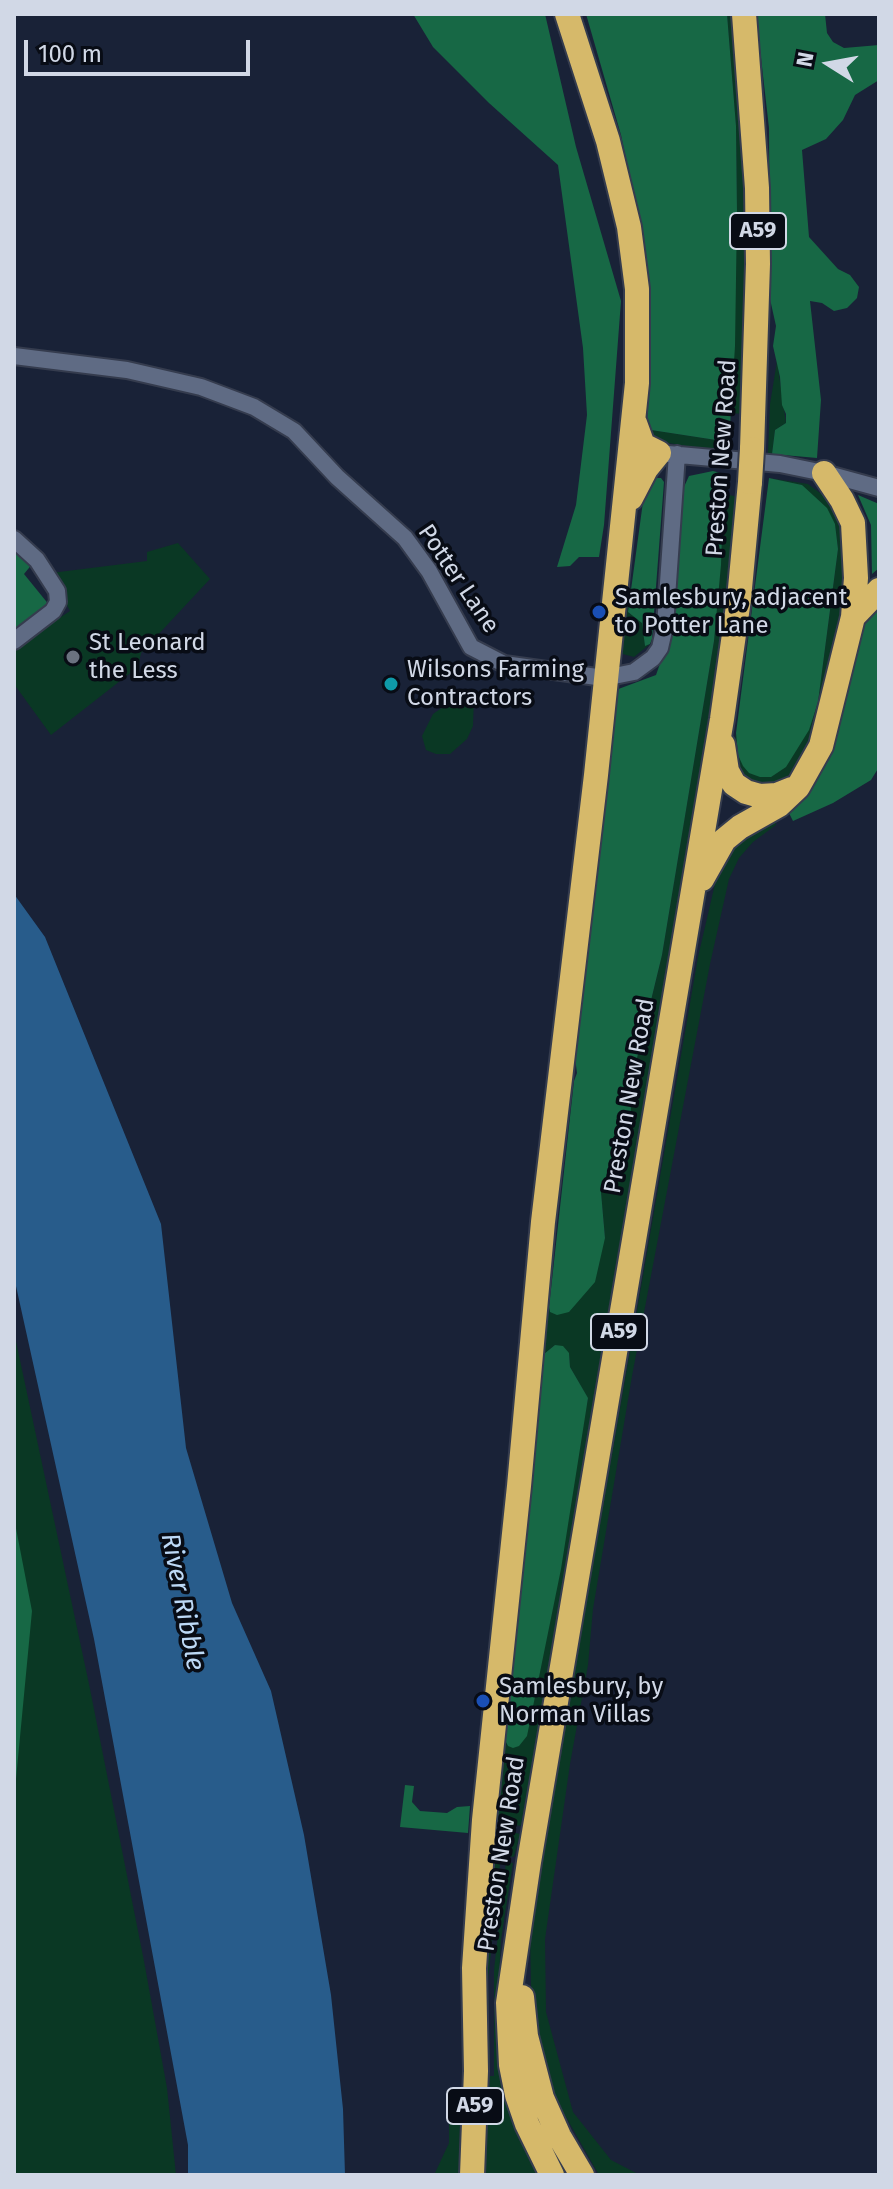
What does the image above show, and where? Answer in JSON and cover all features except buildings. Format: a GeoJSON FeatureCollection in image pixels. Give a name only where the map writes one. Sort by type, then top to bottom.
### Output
{"type":"FeatureCollection","features":[{"type":"Feature","properties":{"kind":"highway","name":"Preston New Road"},"geometry":{"type":"LineString","coordinates":[[472,2175],[476,2071],[474,1968],[484,1820],[543,1222],[596,775],[634,416],[638,332],[631,238],[608,141],[567,14]]}},
{"type":"Feature","properties":{"kind":"highway","name":"Preston New Road"},"geometry":{"type":"LineString","coordinates":[[552,2175],[527,2124],[511,2065],[508,2003],[722,719],[739,599],[752,449],[758,249],[757,188],[744,14]]}},
{"type":"Feature","properties":{"kind":"highway"},"geometry":{"type":"LineString","coordinates":[[634,416],[637,434],[643,445],[668,454]]}},
{"type":"Feature","properties":{"kind":"highway"},"geometry":{"type":"LineString","coordinates":[[624,509],[646,469],[668,454]]}},
{"type":"Feature","properties":{"kind":"highway"},"geometry":{"type":"LineString","coordinates":[[687,926],[705,872],[724,840],[779,805],[798,787],[821,746],[853,617],[856,565],[853,523],[824,473]]}},
{"type":"Feature","properties":{"kind":"highway"},"geometry":{"type":"LineString","coordinates":[[853,617],[879,590]]}},
{"type":"Feature","properties":{"kind":"highway"},"geometry":{"type":"LineString","coordinates":[[722,719],[723,754],[734,784],[760,796],[777,795],[798,787]]}},
{"type":"Feature","properties":{"kind":"highway"},"geometry":{"type":"LineString","coordinates":[[516,1943],[526,2036],[542,2098],[559,2136],[582,2175]]}},
{"type":"Feature","properties":{"kind":"street","name":"Potter Lane"},"geometry":{"type":"LineString","coordinates":[[14,356],[127,370],[201,387],[254,407],[294,431],[337,477],[405,538],[429,571],[471,647],[504,664],[604,678],[634,672],[653,658],[660,648],[665,626],[668,454]]}},
{"type":"Feature","properties":{"kind":"street"},"geometry":{"type":"LineString","coordinates":[[668,454],[767,462],[879,488]]}},
{"type":"Feature","properties":{"kind":"street"},"geometry":{"type":"LineString","coordinates":[[14,539],[37,560],[57,591],[58,602],[53,611],[14,641]]}},
{"type":"Feature","properties":{"kind":"green space"},"geometry":{"type":"Polygon","coordinates":[[[413,14],[545,14],[576,147],[621,301],[599,557],[579,557],[570,566],[557,567],[576,505],[587,415],[583,348],[558,165],[433,47],[413,14]]]}},
{"type":"Feature","properties":{"kind":"green space"},"geometry":{"type":"Polygon","coordinates":[[[586,14],[727,14],[736,126],[737,212],[735,346],[729,442],[651,430],[647,420],[651,329],[643,241],[621,135],[586,14]]]}},
{"type":"Feature","properties":{"kind":"green space"},"geometry":{"type":"Polygon","coordinates":[[[727,14],[735,14],[746,161],[748,281],[744,414],[731,413],[737,212],[736,126],[727,14]]]}},
{"type":"Feature","properties":{"kind":"green space"},"geometry":{"type":"Polygon","coordinates":[[[756,14],[825,14],[827,33],[833,42],[844,48],[879,45],[879,80],[855,95],[843,120],[826,139],[802,150],[809,237],[859,287],[857,298],[847,308],[834,311],[822,303],[810,301],[821,400],[817,458],[772,454],[775,430],[786,423],[786,414],[773,346],[776,326],[770,299],[769,128],[756,14]]]}},
{"type":"Feature","properties":{"kind":"green space"},"geometry":{"type":"Polygon","coordinates":[[[777,361],[786,423],[775,430],[772,454],[768,453],[770,404],[777,361]]]}},
{"type":"Feature","properties":{"kind":"green space"},"geometry":{"type":"Polygon","coordinates":[[[651,430],[729,442],[728,453],[657,441],[651,430]]]}},
{"type":"Feature","properties":{"kind":"green space"},"geometry":{"type":"Polygon","coordinates":[[[713,471],[724,474],[721,565],[714,641],[662,955],[630,1087],[632,1139],[619,1165],[604,1182],[601,1192],[605,1238],[595,1282],[569,1312],[557,1315],[550,1312],[549,1307],[577,1073],[575,1058],[613,691],[656,675],[674,624],[683,489],[689,476],[713,471]]]}},
{"type":"Feature","properties":{"kind":"green space"},"geometry":{"type":"Polygon","coordinates":[[[655,478],[661,478],[664,482],[652,639],[645,646],[642,623],[628,612],[645,487],[655,478]]]}},
{"type":"Feature","properties":{"kind":"green space"},"geometry":{"type":"Polygon","coordinates":[[[769,478],[808,484],[832,502],[840,517],[844,538],[845,594],[832,668],[816,732],[799,764],[783,781],[768,787],[742,779],[733,753],[736,733],[738,755],[818,702],[838,549],[835,524],[802,485],[769,478]]]}},
{"type":"Feature","properties":{"kind":"green space"},"geometry":{"type":"Polygon","coordinates":[[[769,478],[802,485],[827,508],[835,524],[838,549],[818,702],[809,730],[786,767],[771,777],[760,777],[749,773],[743,766],[738,755],[736,733],[769,478]]]}},
{"type":"Feature","properties":{"kind":"green space"},"geometry":{"type":"Polygon","coordinates":[[[724,494],[739,497],[718,694],[521,1826],[497,1821],[505,1740],[508,1746],[588,1399],[570,1367],[569,1354],[555,1345],[544,1354],[549,1307],[550,1312],[569,1312],[574,1305],[605,1238],[601,1192],[604,1182],[619,1165],[632,1139],[630,1087],[662,955],[714,641],[724,494]]]}},
{"type":"Feature","properties":{"kind":"green space"},"geometry":{"type":"Polygon","coordinates":[[[858,495],[879,504],[879,568],[872,574],[871,525],[858,495]]]}},
{"type":"Feature","properties":{"kind":"green space"},"geometry":{"type":"Polygon","coordinates":[[[178,543],[210,579],[141,653],[138,667],[51,735],[14,684],[14,648],[70,611],[51,573],[147,561],[147,552],[178,543]]]}},
{"type":"Feature","properties":{"kind":"green space"},"geometry":{"type":"Polygon","coordinates":[[[14,547],[33,563],[24,574],[50,606],[14,634],[14,547]]]}},
{"type":"Feature","properties":{"kind":"green space"},"geometry":{"type":"Polygon","coordinates":[[[631,586],[628,612],[643,623],[645,645],[650,644],[634,657],[619,653],[621,616],[631,586]]]}},
{"type":"Feature","properties":{"kind":"green space"},"geometry":{"type":"Polygon","coordinates":[[[879,597],[879,767],[871,780],[833,803],[793,821],[789,813],[820,773],[845,705],[865,605],[879,597]]]}},
{"type":"Feature","properties":{"kind":"green space"},"geometry":{"type":"Polygon","coordinates":[[[469,689],[474,696],[473,726],[467,739],[450,754],[426,750],[422,736],[433,714],[469,689]]]}},
{"type":"Feature","properties":{"kind":"green space"},"geometry":{"type":"Polygon","coordinates":[[[775,818],[776,825],[753,842],[739,858],[729,879],[710,964],[632,1376],[593,1609],[588,1665],[570,1764],[545,1939],[546,2012],[573,2112],[611,2160],[640,2175],[599,2175],[554,2096],[537,2040],[531,1985],[530,1930],[698,957],[718,871],[735,841],[775,818]]]}},
{"type":"Feature","properties":{"kind":"green space"},"geometry":{"type":"Polygon","coordinates":[[[14,1332],[144,1961],[167,2088],[176,2175],[14,2175],[14,1332]]]}},
{"type":"Feature","properties":{"kind":"green space"},"geometry":{"type":"Polygon","coordinates":[[[555,1345],[563,1346],[569,1353],[570,1367],[588,1398],[561,1569],[527,1736],[513,1748],[505,1740],[544,1354],[555,1345]]]}},
{"type":"Feature","properties":{"kind":"green space"},"geometry":{"type":"Polygon","coordinates":[[[14,1518],[32,1611],[14,1800],[14,1518]]]}},
{"type":"Feature","properties":{"kind":"green space"},"geometry":{"type":"Polygon","coordinates":[[[405,1785],[414,1786],[412,1802],[420,1811],[447,1813],[457,1807],[470,1806],[468,1833],[400,1827],[405,1785]]]}},
{"type":"Feature","properties":{"kind":"green space"},"geometry":{"type":"Polygon","coordinates":[[[496,1828],[520,1834],[514,1857],[501,1855],[488,1981],[490,2068],[485,2067],[486,1936],[496,1828]]]}},
{"type":"Feature","properties":{"kind":"green space"},"geometry":{"type":"Polygon","coordinates":[[[506,1862],[513,1863],[501,1940],[498,1993],[541,2175],[483,2175],[485,2076],[494,2076],[494,1970],[506,1862]]]}},
{"type":"Feature","properties":{"kind":"green space"},"geometry":{"type":"Polygon","coordinates":[[[452,2114],[460,2121],[459,2175],[434,2175],[449,2143],[452,2114]]]}},
{"type":"Feature","properties":{"kind":"water","name":"River Ribble"},"geometry":{"type":"Polygon","coordinates":[[[14,894],[45,937],[161,1224],[186,1448],[232,1603],[271,1691],[304,1835],[331,1995],[343,2109],[345,2175],[188,2175],[188,2145],[94,1639],[14,1277],[14,894]]]}},
{"type":"Feature","properties":{"kind":"place","name":"Samlesbury, adjacent to Potter Lane"},"geometry":{"type":"Point","coordinates":[599,612]}},
{"type":"Feature","properties":{"kind":"place","name":"St Leonard the Less"},"geometry":{"type":"Point","coordinates":[73,657]}},
{"type":"Feature","properties":{"kind":"place","name":"Wilsons Farming Contractors"},"geometry":{"type":"Point","coordinates":[391,684]}},
{"type":"Feature","properties":{"kind":"place","name":"Samlesbury, by Norman Villas"},"geometry":{"type":"Point","coordinates":[483,1701]}}]}
